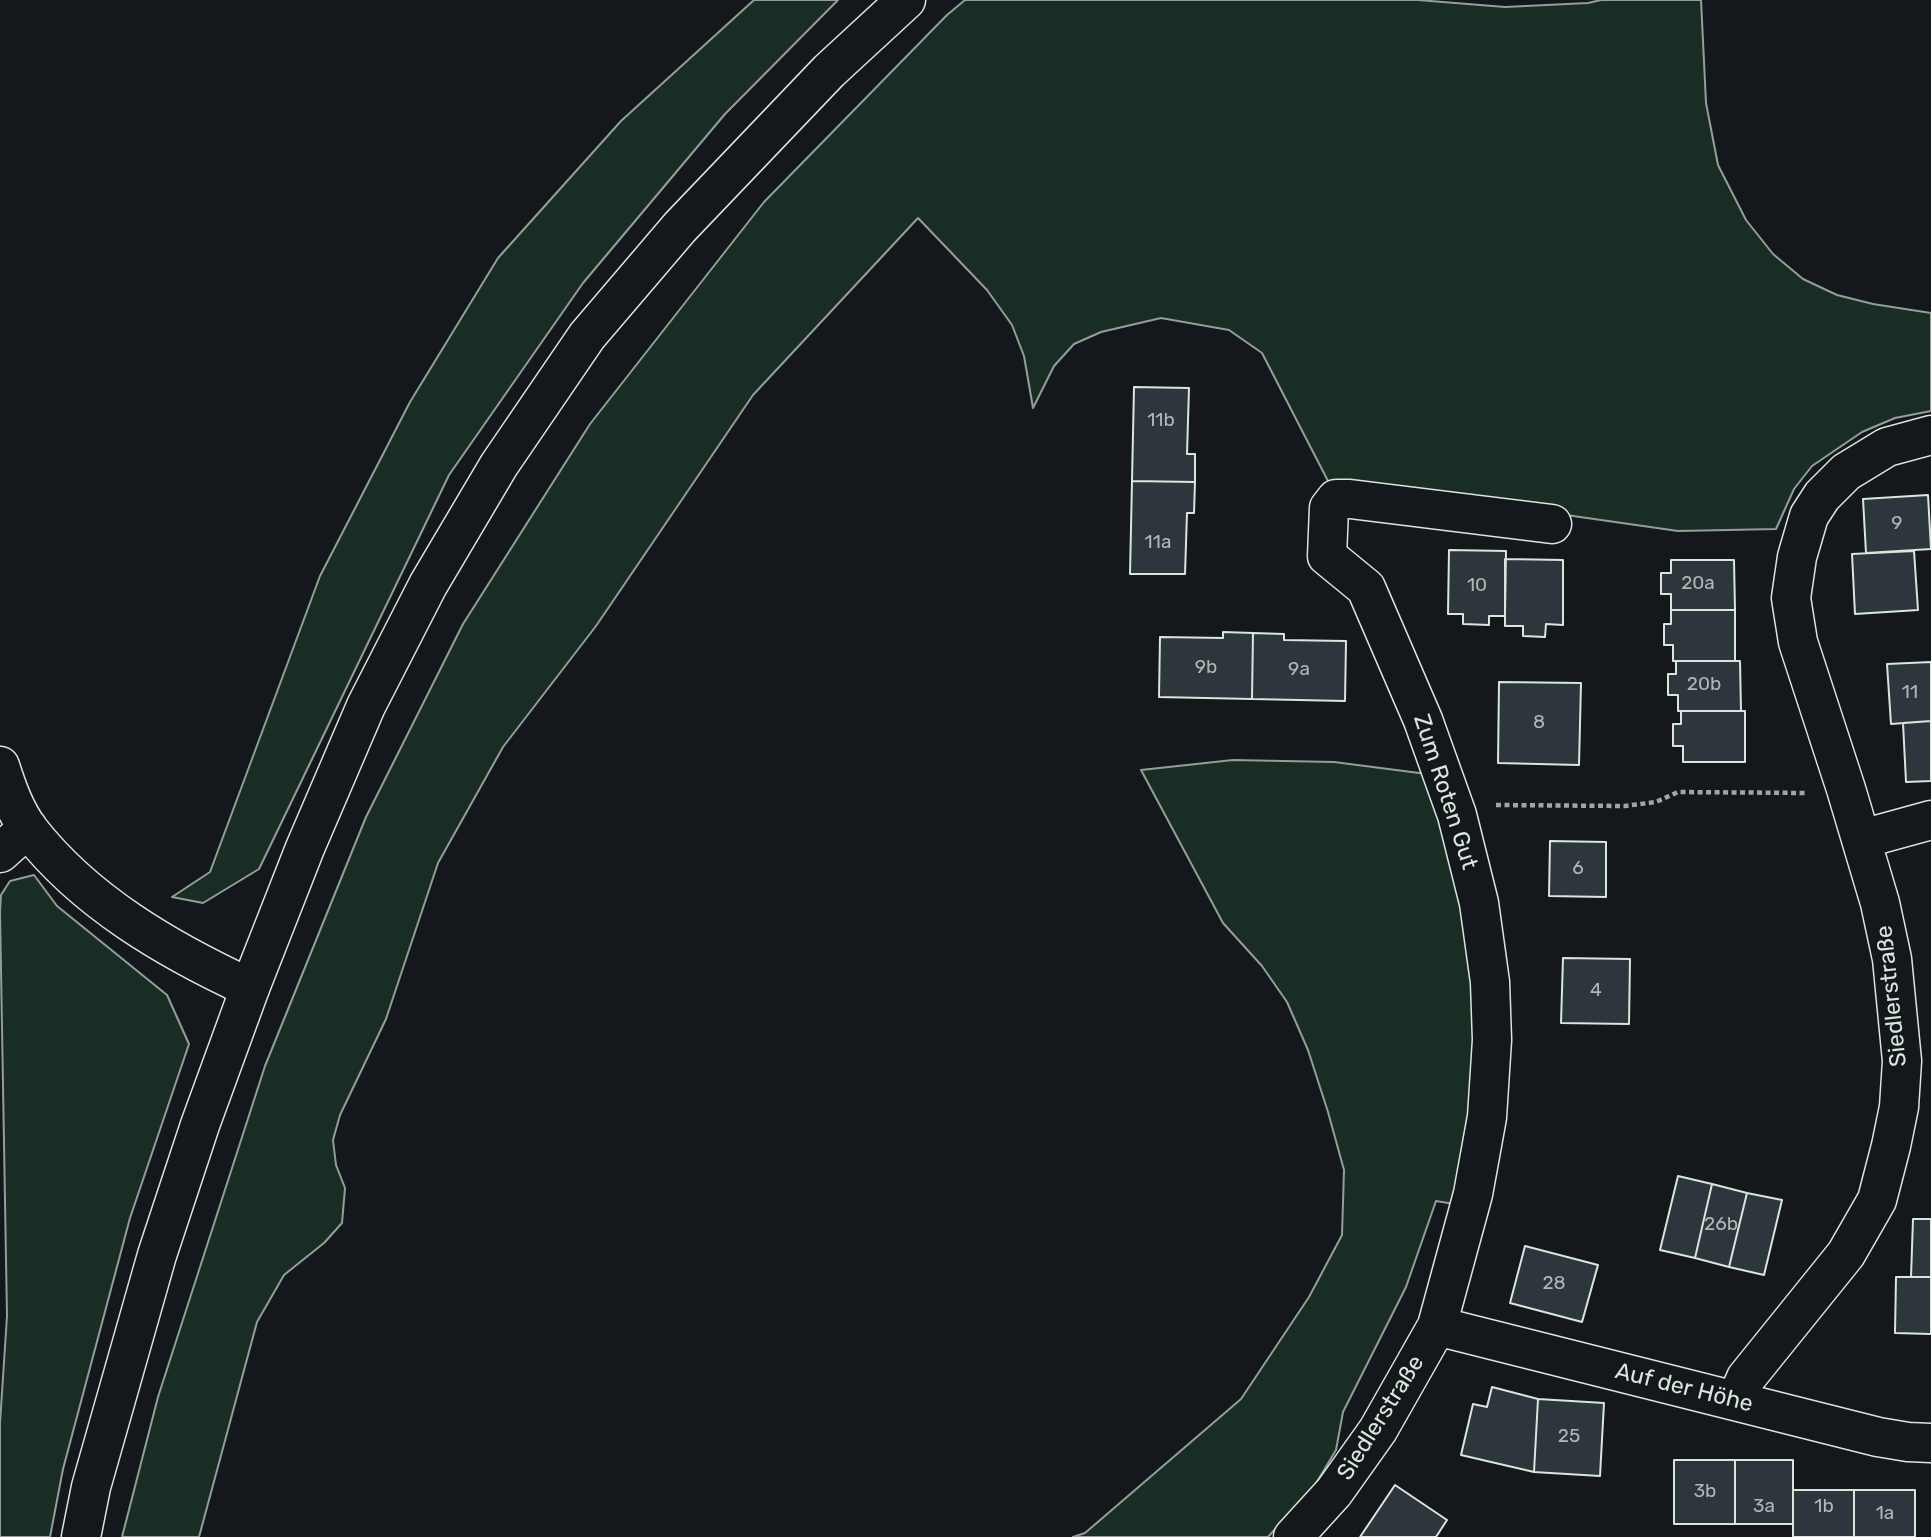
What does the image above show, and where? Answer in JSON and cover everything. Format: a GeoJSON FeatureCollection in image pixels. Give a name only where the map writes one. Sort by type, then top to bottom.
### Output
{"type":"FeatureCollection","features":[{"type":"Feature","properties":{"kind":"street"},"geometry":{"type":"LineString","coordinates":[[82,1537],[91,1487],[157,1255],[200,1125],[305,848],[366,706],[428,585],[499,465],[587,336],[680,227],[829,71],[906,0]]}},
{"type":"Feature","properties":{"kind":"street","name":"Siedlerstraße"},"geometry":{"type":"LineString","coordinates":[[1736,1401],[1746,1378],[1846,1254],[1877,1200],[1899,1107],[1902,1062],[1892,959],[1862,839],[1798,642],[1791,598],[1797,556],[1809,516],[1822,496],[1846,472],[1888,447],[1931,435]]}},
{"type":"Feature","properties":{"kind":"street","name":"Zum Roten Gut"},"geometry":{"type":"LineString","coordinates":[[1437,1326],[1473,1195],[1487,1117],[1492,1040],[1490,982],[1479,904],[1457,815],[1423,720],[1366,588],[1327,556],[1329,508],[1336,499],[1350,499],[1552,524]]}},
{"type":"Feature","properties":{"kind":"street"},"geometry":{"type":"LineString","coordinates":[[0,766],[10,795],[28,828],[74,880],[155,938],[250,988]]}},
{"type":"Feature","properties":{"kind":"street"},"geometry":{"type":"LineString","coordinates":[[1862,839],[1931,820]]}},
{"type":"Feature","properties":{"kind":"street"},"geometry":{"type":"LineString","coordinates":[[0,853],[28,828]]}},
{"type":"Feature","properties":{"kind":"street","name":"Siedlerstraße"},"geometry":{"type":"LineString","coordinates":[[1293,1537],[1334,1492],[1378,1430],[1437,1326]]}},
{"type":"Feature","properties":{"kind":"street","name":"Auf der Höhe"},"geometry":{"type":"LineString","coordinates":[[1437,1326],[1878,1437],[1931,1443]]}},
{"type":"Feature","properties":{"kind":"path"},"geometry":{"type":"LineString","coordinates":[[1537,805],[1625,806],[1656,802],[1678,792],[1817,793]]}},
{"type":"Feature","properties":{"kind":"green space"},"geometry":{"type":"Polygon","coordinates":[[[754,0],[838,0],[725,114],[583,283],[449,475],[259,869],[203,903],[172,897],[210,872],[320,576],[410,402],[498,258],[621,121],[754,0]]]}},
{"type":"Feature","properties":{"kind":"green space"},"geometry":{"type":"Polygon","coordinates":[[[965,0],[1418,0],[1505,7],[1601,0],[1701,0],[1706,103],[1718,165],[1746,220],[1773,254],[1803,279],[1837,295],[1931,313],[1931,411],[1895,418],[1862,432],[1812,466],[1794,489],[1776,529],[1678,531],[1328,481],[1262,353],[1229,330],[1161,318],[1101,332],[1074,344],[1054,366],[1033,408],[1024,356],[1012,325],[987,290],[918,218],[753,395],[596,626],[503,747],[438,863],[386,1019],[340,1115],[333,1140],[336,1165],[345,1188],[342,1223],[324,1243],[284,1275],[257,1322],[199,1537],[122,1537],[158,1397],[265,1066],[366,817],[463,624],[590,424],[764,202],[947,15],[965,0]]]}},
{"type":"Feature","properties":{"kind":"green space"},"geometry":{"type":"Polygon","coordinates":[[[1233,760],[1334,762],[1427,774],[1469,918],[1476,1062],[1454,1204],[1436,1201],[1406,1287],[1343,1412],[1336,1450],[1315,1485],[1268,1537],[1073,1537],[1085,1533],[1241,1399],[1309,1297],[1342,1235],[1344,1170],[1308,1050],[1287,1002],[1262,966],[1223,923],[1141,770],[1233,760]]]}},
{"type":"Feature","properties":{"kind":"green space"},"geometry":{"type":"Polygon","coordinates":[[[34,875],[57,906],[167,995],[189,1044],[130,1218],[63,1469],[50,1537],[0,1537],[0,1423],[7,1316],[0,912],[1,895],[10,881],[34,875]]]}},
{"type":"Feature","properties":{"kind":"building"},"geometry":{"type":"Polygon","coordinates":[[[1134,387],[1189,388],[1187,454],[1195,454],[1195,482],[1132,481],[1134,387]]]}},
{"type":"Feature","properties":{"kind":"building"},"geometry":{"type":"Polygon","coordinates":[[[1132,481],[1195,482],[1194,513],[1187,513],[1185,574],[1130,574],[1132,481]]]}},
{"type":"Feature","properties":{"kind":"building"},"geometry":{"type":"Polygon","coordinates":[[[1928,495],[1931,549],[1866,553],[1863,499],[1928,495]]]}},
{"type":"Feature","properties":{"kind":"building"},"geometry":{"type":"Polygon","coordinates":[[[1449,550],[1506,551],[1505,616],[1489,616],[1489,625],[1463,624],[1463,614],[1448,614],[1449,550]]]}},
{"type":"Feature","properties":{"kind":"building"},"geometry":{"type":"Polygon","coordinates":[[[1914,551],[1918,610],[1855,614],[1852,554],[1914,551]]]}},
{"type":"Feature","properties":{"kind":"building"},"geometry":{"type":"Polygon","coordinates":[[[1505,559],[1563,560],[1563,625],[1546,624],[1545,637],[1523,636],[1523,626],[1505,626],[1505,559]]]}},
{"type":"Feature","properties":{"kind":"building"},"geometry":{"type":"Polygon","coordinates":[[[1671,560],[1734,560],[1735,610],[1671,610],[1671,594],[1661,594],[1661,573],[1671,573],[1671,560]]]}},
{"type":"Feature","properties":{"kind":"building"},"geometry":{"type":"Polygon","coordinates":[[[1671,610],[1735,610],[1735,661],[1673,661],[1673,645],[1664,645],[1664,624],[1671,624],[1671,610]]]}},
{"type":"Feature","properties":{"kind":"building"},"geometry":{"type":"Polygon","coordinates":[[[1223,632],[1253,633],[1252,699],[1159,697],[1160,637],[1223,638],[1223,632]]]}},
{"type":"Feature","properties":{"kind":"building"},"geometry":{"type":"Polygon","coordinates":[[[1253,633],[1284,634],[1284,640],[1346,641],[1345,701],[1252,699],[1253,633]]]}},
{"type":"Feature","properties":{"kind":"building"},"geometry":{"type":"Polygon","coordinates":[[[1676,661],[1740,661],[1741,711],[1678,711],[1678,695],[1668,695],[1668,674],[1676,674],[1676,661]]]}},
{"type":"Feature","properties":{"kind":"building"},"geometry":{"type":"Polygon","coordinates":[[[1931,662],[1931,721],[1891,724],[1887,664],[1931,662]]]}},
{"type":"Feature","properties":{"kind":"building"},"geometry":{"type":"Polygon","coordinates":[[[1499,682],[1581,683],[1579,765],[1498,763],[1499,682]]]}},
{"type":"Feature","properties":{"kind":"building"},"geometry":{"type":"Polygon","coordinates":[[[1681,711],[1745,711],[1745,762],[1683,762],[1683,746],[1673,746],[1673,724],[1681,724],[1681,711]]]}},
{"type":"Feature","properties":{"kind":"building"},"geometry":{"type":"Polygon","coordinates":[[[1931,721],[1931,781],[1906,782],[1903,723],[1931,721]]]}},
{"type":"Feature","properties":{"kind":"building"},"geometry":{"type":"Polygon","coordinates":[[[1550,841],[1606,842],[1606,897],[1549,896],[1550,841]]]}},
{"type":"Feature","properties":{"kind":"building"},"geometry":{"type":"Polygon","coordinates":[[[1563,958],[1630,959],[1629,1024],[1561,1023],[1563,958]]]}},
{"type":"Feature","properties":{"kind":"building"},"geometry":{"type":"Polygon","coordinates":[[[1678,1176],[1712,1184],[1695,1258],[1660,1250],[1678,1176]]]}},
{"type":"Feature","properties":{"kind":"building"},"geometry":{"type":"Polygon","coordinates":[[[1712,1184],[1747,1193],[1729,1267],[1695,1258],[1712,1184]]]}},
{"type":"Feature","properties":{"kind":"building"},"geometry":{"type":"Polygon","coordinates":[[[1747,1193],[1782,1200],[1764,1275],[1729,1267],[1747,1193]]]}},
{"type":"Feature","properties":{"kind":"building"},"geometry":{"type":"Polygon","coordinates":[[[1913,1219],[1931,1219],[1931,1277],[1911,1277],[1913,1219]]]}},
{"type":"Feature","properties":{"kind":"building"},"geometry":{"type":"Polygon","coordinates":[[[1525,1246],[1598,1265],[1582,1322],[1510,1303],[1525,1246]]]}},
{"type":"Feature","properties":{"kind":"building"},"geometry":{"type":"Polygon","coordinates":[[[1896,1277],[1931,1277],[1931,1334],[1895,1333],[1896,1277]]]}},
{"type":"Feature","properties":{"kind":"building"},"geometry":{"type":"Polygon","coordinates":[[[1492,1387],[1538,1399],[1534,1472],[1461,1455],[1473,1404],[1487,1407],[1492,1387]]]}},
{"type":"Feature","properties":{"kind":"building"},"geometry":{"type":"Polygon","coordinates":[[[1538,1399],[1604,1403],[1600,1476],[1534,1472],[1538,1399]]]}},
{"type":"Feature","properties":{"kind":"building"},"geometry":{"type":"Polygon","coordinates":[[[1674,1460],[1735,1460],[1735,1524],[1674,1524],[1674,1460]]]}},
{"type":"Feature","properties":{"kind":"building"},"geometry":{"type":"Polygon","coordinates":[[[1735,1460],[1793,1460],[1793,1524],[1735,1524],[1735,1460]]]}},
{"type":"Feature","properties":{"kind":"building"},"geometry":{"type":"Polygon","coordinates":[[[1395,1485],[1447,1520],[1436,1537],[1360,1537],[1395,1485]]]}},
{"type":"Feature","properties":{"kind":"building"},"geometry":{"type":"Polygon","coordinates":[[[1793,1490],[1854,1490],[1854,1537],[1793,1537],[1793,1490]]]}},
{"type":"Feature","properties":{"kind":"building"},"geometry":{"type":"Polygon","coordinates":[[[1854,1490],[1915,1490],[1915,1537],[1854,1537],[1854,1490]]]}}]}
